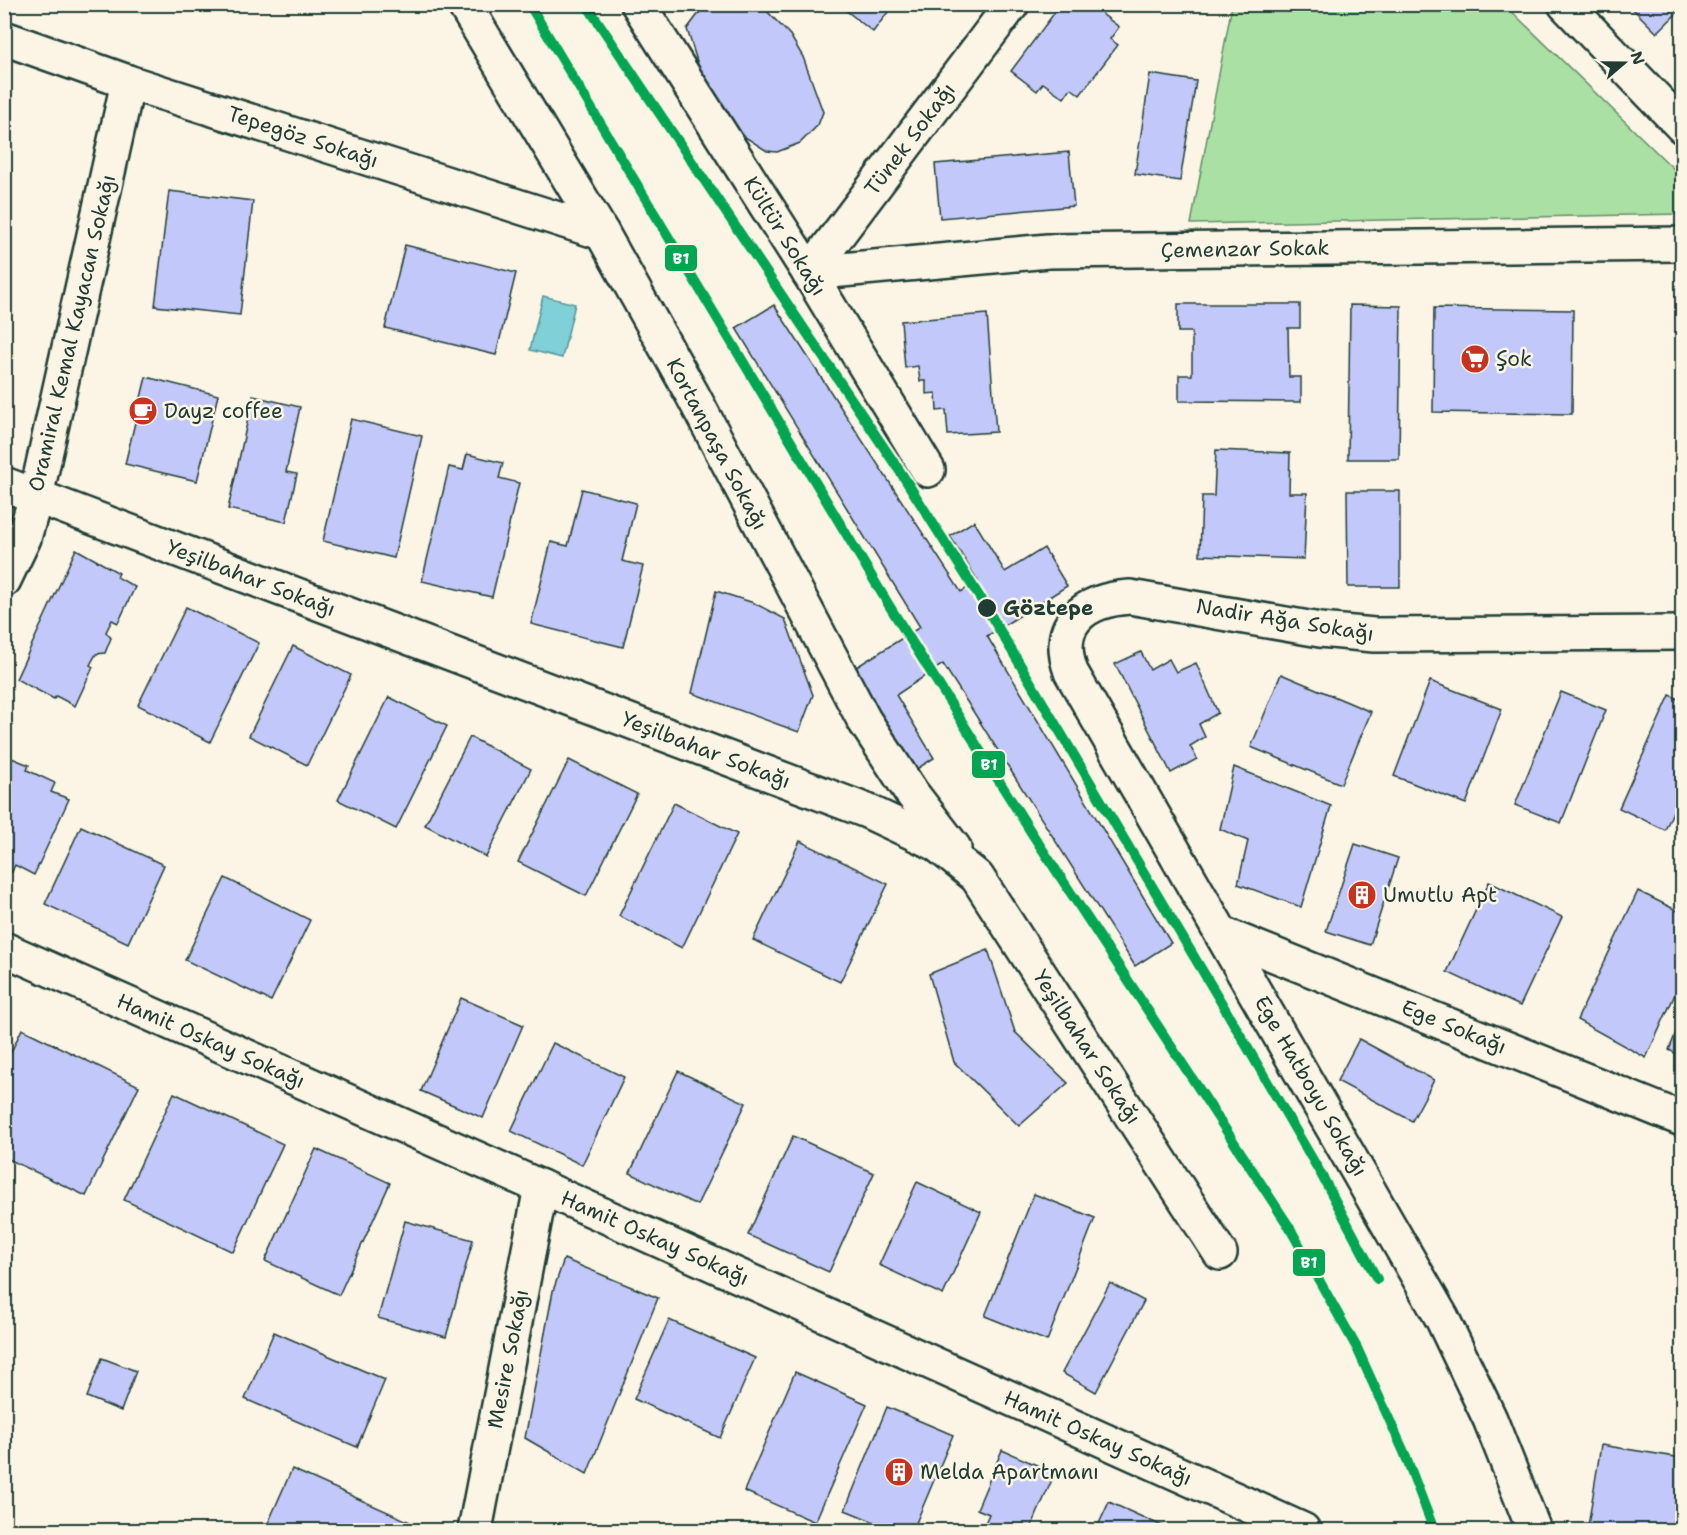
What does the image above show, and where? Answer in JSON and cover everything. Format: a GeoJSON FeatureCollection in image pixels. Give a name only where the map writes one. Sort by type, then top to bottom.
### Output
{"type":"FeatureCollection","features":[{"type":"Feature","properties":{"kind":"street","name":"Kortanpaşa Sokağı"},"geometry":{"type":"LineString","coordinates":[[465,4],[602,233],[692,394],[864,720],[911,792],[977,877]]}},
{"type":"Feature","properties":{"kind":"street","name":"Kültür Sokağı"},"geometry":{"type":"LineString","coordinates":[[638,4],[808,273],[928,470]]}},
{"type":"Feature","properties":{"kind":"street","name":"Tünek Sokağı"},"geometry":{"type":"LineString","coordinates":[[808,273],[1012,4]]}},
{"type":"Feature","properties":{"kind":"street"},"geometry":{"type":"LineString","coordinates":[[1565,4],[1683,126]]}},
{"type":"Feature","properties":{"kind":"street","name":"Tepegöz Sokağı"},"geometry":{"type":"LineString","coordinates":[[4,38],[128,82],[602,233]]}},
{"type":"Feature","properties":{"kind":"street","name":"Oramiral Kemal Kayacan Sokağı"},"geometry":{"type":"LineString","coordinates":[[4,580],[24,538],[36,496],[128,82]]}},
{"type":"Feature","properties":{"kind":"street","name":"Çemenzar Sokak"},"geometry":{"type":"LineString","coordinates":[[808,273],[1048,251],[1683,244]]}},
{"type":"Feature","properties":{"kind":"street","name":"Yeşilbahar Sokağı"},"geometry":{"type":"LineString","coordinates":[[4,484],[867,811],[935,843],[977,877],[1220,1253]]}},
{"type":"Feature","properties":{"kind":"street","name":"Nadir Ağa Sokağı"},"geometry":{"type":"LineString","coordinates":[[1066,653],[1067,633],[1075,619],[1101,602],[1130,597],[1300,627],[1374,635],[1683,633]]}},
{"type":"Feature","properties":{"kind":"street","name":"Ege Hatboyu Sokağı"},"geometry":{"type":"LineString","coordinates":[[1066,653],[1071,672],[1225,935],[1442,1318],[1490,1419],[1534,1530]]}},
{"type":"Feature","properties":{"kind":"street","name":"Ege Sokağı"},"geometry":{"type":"LineString","coordinates":[[1225,935],[1683,1119]]}},
{"type":"Feature","properties":{"kind":"street","name":"Hamit Oskay Sokağı"},"geometry":{"type":"LineString","coordinates":[[4,949],[541,1187],[1303,1530]]}},
{"type":"Feature","properties":{"kind":"street","name":"Mesire Sokağı"},"geometry":{"type":"LineString","coordinates":[[475,1530],[541,1187]]}},
{"type":"Feature","properties":{"kind":"green space"},"geometry":{"type":"Polygon","coordinates":[[[1232,5],[1505,5],[1682,177],[1682,214],[1191,224],[1232,5]]]}},
{"type":"Feature","properties":{"kind":"water"},"geometry":{"type":"Polygon","coordinates":[[[543,296],[575,304],[562,358],[530,350],[543,296]]]}},
{"type":"Feature","properties":{"kind":"building"},"geometry":{"type":"Polygon","coordinates":[[[706,4],[760,4],[790,35],[803,57],[823,112],[818,125],[800,143],[777,152],[767,151],[745,137],[735,127],[700,71],[687,29],[706,4]]]}},
{"type":"Feature","properties":{"kind":"building"},"geometry":{"type":"Polygon","coordinates":[[[838,4],[894,4],[873,32],[838,4]]]}},
{"type":"Feature","properties":{"kind":"building"},"geometry":{"type":"Polygon","coordinates":[[[1061,4],[1109,4],[1102,14],[1119,27],[1110,39],[1118,45],[1080,95],[1071,88],[1064,98],[1043,83],[1037,91],[1011,71],[1061,4]]]}},
{"type":"Feature","properties":{"kind":"building"},"geometry":{"type":"Polygon","coordinates":[[[1628,4],[1682,4],[1682,8],[1657,33],[1628,4]]]}},
{"type":"Feature","properties":{"kind":"building"},"geometry":{"type":"Polygon","coordinates":[[[1150,74],[1196,81],[1180,181],[1135,174],[1150,74]]]}},
{"type":"Feature","properties":{"kind":"building"},"geometry":{"type":"Polygon","coordinates":[[[1069,152],[1074,206],[940,218],[935,164],[1069,152]]]}},
{"type":"Feature","properties":{"kind":"building"},"geometry":{"type":"Polygon","coordinates":[[[169,191],[253,201],[240,315],[155,306],[169,191]]]}},
{"type":"Feature","properties":{"kind":"building"},"geometry":{"type":"Polygon","coordinates":[[[405,245],[516,273],[496,355],[385,328],[405,245]]]}},
{"type":"Feature","properties":{"kind":"building"},"geometry":{"type":"Polygon","coordinates":[[[1178,304],[1300,304],[1300,328],[1288,328],[1289,377],[1301,377],[1301,402],[1179,401],[1179,375],[1192,375],[1192,332],[1178,332],[1178,304]]]}},
{"type":"Feature","properties":{"kind":"building"},"geometry":{"type":"Polygon","coordinates":[[[774,305],[961,592],[978,581],[950,536],[974,521],[1005,572],[1044,548],[1067,586],[987,636],[1171,943],[1135,966],[943,664],[896,695],[934,758],[912,772],[850,671],[920,627],[736,328],[774,305]]]}},
{"type":"Feature","properties":{"kind":"building"},"geometry":{"type":"Polygon","coordinates":[[[1350,305],[1401,306],[1399,459],[1348,459],[1350,305]]]}},
{"type":"Feature","properties":{"kind":"building"},"geometry":{"type":"Polygon","coordinates":[[[1434,308],[1573,310],[1572,414],[1433,412],[1434,308]]]}},
{"type":"Feature","properties":{"kind":"building"},"geometry":{"type":"Polygon","coordinates":[[[987,314],[996,432],[948,435],[946,410],[937,411],[936,393],[926,394],[926,381],[920,381],[918,366],[905,368],[901,321],[987,314]]]}},
{"type":"Feature","properties":{"kind":"building"},"geometry":{"type":"Polygon","coordinates":[[[146,377],[218,395],[197,481],[125,464],[146,377]]]}},
{"type":"Feature","properties":{"kind":"building"},"geometry":{"type":"Polygon","coordinates":[[[253,396],[300,407],[286,472],[297,474],[286,522],[228,509],[253,396]]]}},
{"type":"Feature","properties":{"kind":"building"},"geometry":{"type":"Polygon","coordinates":[[[351,419],[422,436],[394,558],[323,541],[351,419]]]}},
{"type":"Feature","properties":{"kind":"building"},"geometry":{"type":"Polygon","coordinates":[[[1216,450],[1290,453],[1289,493],[1307,493],[1304,559],[1200,555],[1202,496],[1214,496],[1216,450]]]}},
{"type":"Feature","properties":{"kind":"building"},"geometry":{"type":"Polygon","coordinates":[[[467,454],[503,463],[499,478],[519,483],[492,597],[422,581],[449,467],[463,470],[467,454]]]}},
{"type":"Feature","properties":{"kind":"building"},"geometry":{"type":"Polygon","coordinates":[[[582,489],[636,503],[622,561],[643,566],[623,647],[531,624],[551,542],[568,546],[582,489]]]}},
{"type":"Feature","properties":{"kind":"building"},"geometry":{"type":"Polygon","coordinates":[[[1347,491],[1400,491],[1400,587],[1348,587],[1347,491]]]}},
{"type":"Feature","properties":{"kind":"building"},"geometry":{"type":"Polygon","coordinates":[[[76,549],[119,573],[117,577],[135,587],[118,623],[112,620],[106,632],[111,638],[105,653],[96,654],[90,665],[93,667],[75,706],[56,696],[54,699],[16,679],[76,549]]]}},
{"type":"Feature","properties":{"kind":"building"},"geometry":{"type":"Polygon","coordinates":[[[716,591],[754,603],[785,619],[813,695],[799,732],[692,693],[716,591]]]}},
{"type":"Feature","properties":{"kind":"building"},"geometry":{"type":"Polygon","coordinates":[[[186,607],[259,643],[210,742],[138,705],[186,607]]]}},
{"type":"Feature","properties":{"kind":"building"},"geometry":{"type":"Polygon","coordinates":[[[293,646],[351,675],[307,765],[249,736],[293,646]]]}},
{"type":"Feature","properties":{"kind":"building"},"geometry":{"type":"Polygon","coordinates":[[[1141,652],[1150,670],[1169,659],[1176,672],[1196,663],[1218,713],[1199,724],[1205,737],[1190,746],[1197,759],[1171,773],[1115,664],[1141,652]]]}},
{"type":"Feature","properties":{"kind":"building"},"geometry":{"type":"Polygon","coordinates":[[[1281,674],[1371,712],[1341,784],[1251,747],[1281,674]]]}},
{"type":"Feature","properties":{"kind":"building"},"geometry":{"type":"Polygon","coordinates":[[[1430,681],[1502,709],[1466,804],[1394,776],[1430,681]]]}},
{"type":"Feature","properties":{"kind":"building"},"geometry":{"type":"Polygon","coordinates":[[[1561,692],[1606,710],[1561,823],[1515,805],[1561,692]]]}},
{"type":"Feature","properties":{"kind":"building"},"geometry":{"type":"Polygon","coordinates":[[[1670,695],[1682,701],[1682,791],[1665,830],[1619,808],[1670,695]]]}},
{"type":"Feature","properties":{"kind":"building"},"geometry":{"type":"Polygon","coordinates":[[[389,697],[447,726],[396,829],[338,800],[389,697]]]}},
{"type":"Feature","properties":{"kind":"building"},"geometry":{"type":"Polygon","coordinates":[[[470,737],[531,769],[486,857],[425,825],[470,737]]]}},
{"type":"Feature","properties":{"kind":"building"},"geometry":{"type":"Polygon","coordinates":[[[4,755],[29,765],[27,770],[55,783],[51,792],[69,799],[34,875],[15,865],[12,872],[4,868],[4,755]]]}},
{"type":"Feature","properties":{"kind":"building"},"geometry":{"type":"Polygon","coordinates":[[[569,760],[637,794],[586,896],[518,862],[569,760]]]}},
{"type":"Feature","properties":{"kind":"building"},"geometry":{"type":"Polygon","coordinates":[[[1234,767],[1331,806],[1301,907],[1238,884],[1248,841],[1220,829],[1234,767]]]}},
{"type":"Feature","properties":{"kind":"building"},"geometry":{"type":"Polygon","coordinates":[[[674,803],[737,834],[682,948],[619,916],[674,803]]]}},
{"type":"Feature","properties":{"kind":"building"},"geometry":{"type":"Polygon","coordinates":[[[81,826],[164,865],[128,943],[45,904],[81,826]]]}},
{"type":"Feature","properties":{"kind":"building"},"geometry":{"type":"Polygon","coordinates":[[[800,841],[888,884],[840,982],[753,940],[800,841]]]}},
{"type":"Feature","properties":{"kind":"building","name":"Umutlu Apt"},"geometry":{"type":"Polygon","coordinates":[[[1355,844],[1398,858],[1370,945],[1326,931],[1355,844]]]}},
{"type":"Feature","properties":{"kind":"building"},"geometry":{"type":"Polygon","coordinates":[[[225,878],[310,920],[271,1001],[185,960],[225,878]]]}},
{"type":"Feature","properties":{"kind":"building"},"geometry":{"type":"Polygon","coordinates":[[[1489,882],[1562,917],[1520,1006],[1447,972],[1489,882]]]}},
{"type":"Feature","properties":{"kind":"building"},"geometry":{"type":"Polygon","coordinates":[[[1638,891],[1682,913],[1682,979],[1646,1058],[1577,1020],[1638,891]]]}},
{"type":"Feature","properties":{"kind":"building"},"geometry":{"type":"Polygon","coordinates":[[[988,950],[1015,1032],[1068,1083],[1019,1126],[954,1062],[929,974],[988,950]]]}},
{"type":"Feature","properties":{"kind":"building"},"geometry":{"type":"Polygon","coordinates":[[[461,998],[523,1025],[483,1118],[421,1091],[461,998]]]}},
{"type":"Feature","properties":{"kind":"building"},"geometry":{"type":"Polygon","coordinates":[[[1682,1018],[1682,1057],[1669,1050],[1682,1018]]]}},
{"type":"Feature","properties":{"kind":"building"},"geometry":{"type":"Polygon","coordinates":[[[22,1029],[139,1086],[86,1196],[4,1157],[4,1067],[22,1029]]]}},
{"type":"Feature","properties":{"kind":"building"},"geometry":{"type":"Polygon","coordinates":[[[1359,1039],[1434,1080],[1412,1121],[1337,1081],[1359,1039]]]}},
{"type":"Feature","properties":{"kind":"building"},"geometry":{"type":"Polygon","coordinates":[[[553,1043],[624,1077],[582,1165],[511,1131],[553,1043]]]}},
{"type":"Feature","properties":{"kind":"building"},"geometry":{"type":"Polygon","coordinates":[[[678,1071],[746,1103],[697,1205],[630,1173],[678,1071]]]}},
{"type":"Feature","properties":{"kind":"building"},"geometry":{"type":"Polygon","coordinates":[[[174,1093],[283,1144],[233,1252],[124,1200],[174,1093]]]}},
{"type":"Feature","properties":{"kind":"building"},"geometry":{"type":"Polygon","coordinates":[[[793,1136],[874,1173],[829,1272],[748,1235],[793,1136]]]}},
{"type":"Feature","properties":{"kind":"building"},"geometry":{"type":"Polygon","coordinates":[[[316,1149],[390,1183],[339,1295],[265,1261],[316,1149]]]}},
{"type":"Feature","properties":{"kind":"building"},"geometry":{"type":"Polygon","coordinates":[[[917,1182],[981,1212],[943,1295],[879,1265],[917,1182]]]}},
{"type":"Feature","properties":{"kind":"building"},"geometry":{"type":"Polygon","coordinates":[[[1034,1194],[1095,1218],[1047,1341],[985,1316],[1034,1194]]]}},
{"type":"Feature","properties":{"kind":"building"},"geometry":{"type":"Polygon","coordinates":[[[405,1221],[473,1240],[446,1337],[378,1318],[405,1221]]]}},
{"type":"Feature","properties":{"kind":"building"},"geometry":{"type":"Polygon","coordinates":[[[564,1259],[658,1298],[587,1474],[525,1438],[553,1291],[564,1259]]]}},
{"type":"Feature","properties":{"kind":"building"},"geometry":{"type":"Polygon","coordinates":[[[1110,1283],[1144,1301],[1096,1392],[1062,1373],[1110,1283]]]}},
{"type":"Feature","properties":{"kind":"building"},"geometry":{"type":"Polygon","coordinates":[[[669,1320],[755,1358],[720,1438],[634,1399],[669,1320]]]}},
{"type":"Feature","properties":{"kind":"building"},"geometry":{"type":"Polygon","coordinates":[[[274,1332],[385,1380],[357,1447],[245,1399],[274,1332]]]}},
{"type":"Feature","properties":{"kind":"building"},"geometry":{"type":"Polygon","coordinates":[[[102,1358],[136,1371],[121,1411],[87,1397],[102,1358]]]}},
{"type":"Feature","properties":{"kind":"building"},"geometry":{"type":"Polygon","coordinates":[[[795,1372],[867,1404],[815,1522],[744,1491],[795,1372]]]}},
{"type":"Feature","properties":{"kind":"building","name":"Melda Apartmanı"},"geometry":{"type":"Polygon","coordinates":[[[887,1407],[953,1435],[913,1530],[894,1530],[845,1510],[887,1407]]]}},
{"type":"Feature","properties":{"kind":"building"},"geometry":{"type":"Polygon","coordinates":[[[1601,1445],[1682,1458],[1682,1530],[1614,1530],[1588,1526],[1601,1445]]]}},
{"type":"Feature","properties":{"kind":"building"},"geometry":{"type":"Polygon","coordinates":[[[1002,1450],[1055,1473],[1030,1530],[982,1530],[989,1514],[977,1509],[1002,1450]]]}},
{"type":"Feature","properties":{"kind":"building"},"geometry":{"type":"Polygon","coordinates":[[[292,1469],[419,1526],[417,1530],[265,1530],[292,1469]]]}},
{"type":"Feature","properties":{"kind":"building"},"geometry":{"type":"Polygon","coordinates":[[[1109,1502],[1171,1530],[1096,1530],[1109,1502]]]}},
{"type":"Feature","properties":{"kind":"transit line","name":"B1"},"geometry":{"type":"LineString","coordinates":[[529,4],[890,607],[1031,832],[1288,1225],[1357,1348],[1404,1452],[1434,1530]]}},
{"type":"Feature","properties":{"kind":"transit line","name":"B1"},"geometry":{"type":"LineString","coordinates":[[586,4],[903,476],[984,604],[1224,1007],[1321,1174],[1377,1279]]}},
{"type":"Feature","properties":{"kind":"place","name":"Şok"},"geometry":{"type":"Point","coordinates":[1475,359]}},
{"type":"Feature","properties":{"kind":"place","name":"Dayz coffee"},"geometry":{"type":"Point","coordinates":[143,411]}},
{"type":"Feature","properties":{"kind":"place","name":"Göztepe"},"geometry":{"type":"Point","coordinates":[987,608]}},
{"type":"Feature","properties":{"kind":"place","name":"Umutlu Apt"},"geometry":{"type":"Point","coordinates":[1362,895]}},
{"type":"Feature","properties":{"kind":"place","name":"Melda Apartmanı"},"geometry":{"type":"Point","coordinates":[899,1472]}}]}
